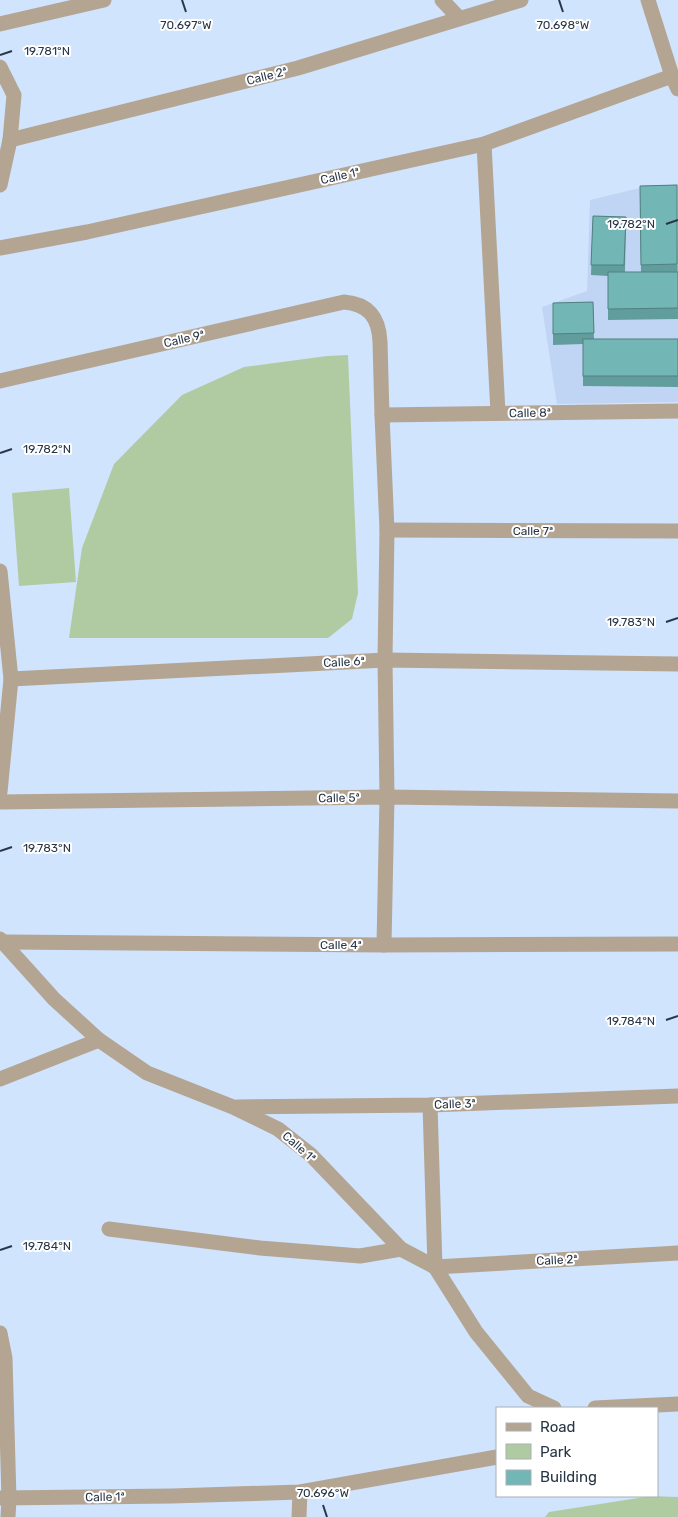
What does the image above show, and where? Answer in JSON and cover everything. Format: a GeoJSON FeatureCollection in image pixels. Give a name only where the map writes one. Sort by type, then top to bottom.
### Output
{"type":"FeatureCollection","features":[{"type":"Feature","properties":{"kind":"street"},"geometry":{"type":"LineString","coordinates":[[0,24],[104,0]]}},
{"type":"Feature","properties":{"kind":"street"},"geometry":{"type":"LineString","coordinates":[[442,0],[459,18]]}},
{"type":"Feature","properties":{"kind":"street","name":"Calle 2ª"},"geometry":{"type":"LineString","coordinates":[[10,140],[298,68],[521,0]]}},
{"type":"Feature","properties":{"kind":"street"},"geometry":{"type":"LineString","coordinates":[[648,0],[675,82]]}},
{"type":"Feature","properties":{"kind":"street"},"geometry":{"type":"LineString","coordinates":[[0,67],[14,95],[10,140],[0,185]]}},
{"type":"Feature","properties":{"kind":"street","name":"Calle 1ª"},"geometry":{"type":"LineString","coordinates":[[0,248],[87,232],[484,144],[675,82]]}},
{"type":"Feature","properties":{"kind":"street"},"geometry":{"type":"LineString","coordinates":[[484,144],[498,413]]}},
{"type":"Feature","properties":{"kind":"street","name":"Calle 9ª"},"geometry":{"type":"LineString","coordinates":[[0,380],[344,302],[357,303],[367,309],[376,320],[380,331],[382,415]]}},
{"type":"Feature","properties":{"kind":"street","name":"Calle 8ª"},"geometry":{"type":"LineString","coordinates":[[382,415],[678,411]]}},
{"type":"Feature","properties":{"kind":"street"},"geometry":{"type":"LineString","coordinates":[[382,415],[387,530],[384,945]]}},
{"type":"Feature","properties":{"kind":"street","name":"Calle 7ª"},"geometry":{"type":"LineString","coordinates":[[387,530],[678,531]]}},
{"type":"Feature","properties":{"kind":"street"},"geometry":{"type":"LineString","coordinates":[[0,571],[11,679],[0,792]]}},
{"type":"Feature","properties":{"kind":"street","name":"Calle 6ª"},"geometry":{"type":"LineString","coordinates":[[11,679],[385,660],[678,664]]}},
{"type":"Feature","properties":{"kind":"street","name":"Calle 5ª"},"geometry":{"type":"LineString","coordinates":[[0,802],[386,797],[678,800]]}},
{"type":"Feature","properties":{"kind":"street","name":"Calle 1ª"},"geometry":{"type":"LineString","coordinates":[[2,940],[54,999],[99,1040],[146,1073],[233,1107],[278,1129],[311,1156],[400,1249],[436,1267]]}},
{"type":"Feature","properties":{"kind":"street","name":"Calle 4ª"},"geometry":{"type":"LineString","coordinates":[[2,940],[384,945],[678,944]]}},
{"type":"Feature","properties":{"kind":"street"},"geometry":{"type":"LineString","coordinates":[[0,1079],[99,1040]]}},
{"type":"Feature","properties":{"kind":"street","name":"Calle 3ª"},"geometry":{"type":"LineString","coordinates":[[233,1107],[430,1104],[678,1096]]}},
{"type":"Feature","properties":{"kind":"street"},"geometry":{"type":"LineString","coordinates":[[430,1104],[436,1267],[476,1332],[528,1396],[552,1407]]}},
{"type":"Feature","properties":{"kind":"street"},"geometry":{"type":"LineString","coordinates":[[109,1228],[260,1248],[360,1256],[400,1249]]}},
{"type":"Feature","properties":{"kind":"street","name":"Calle 2ª"},"geometry":{"type":"LineString","coordinates":[[436,1267],[678,1253]]}},
{"type":"Feature","properties":{"kind":"street"},"geometry":{"type":"LineString","coordinates":[[0,1333],[5,1358],[3,1372],[5,1499],[8,1517]]}},
{"type":"Feature","properties":{"kind":"street"},"geometry":{"type":"LineString","coordinates":[[616,1407],[678,1404]]}},
{"type":"Feature","properties":{"kind":"street","name":"Calle 1ª"},"geometry":{"type":"LineString","coordinates":[[5,1499],[300,1492],[496,1457]]}},
{"type":"Feature","properties":{"kind":"street"},"geometry":{"type":"LineString","coordinates":[[299,1517],[300,1492]]}},
{"type":"Feature","properties":{"kind":"shaded area"},"geometry":{"type":"Polygon","coordinates":[[[678,184],[678,402],[557,404],[542,307],[587,291],[590,200],[640,188],[678,184]]]}},
{"type":"Feature","properties":{"kind":"green space"},"geometry":{"type":"Polygon","coordinates":[[[348,355],[358,593],[352,619],[328,638],[69,638],[82,548],[114,464],[182,395],[244,367],[348,355]]]}},
{"type":"Feature","properties":{"kind":"green space"},"geometry":{"type":"Polygon","coordinates":[[[69,488],[76,582],[19,586],[12,493],[69,488]]]}},
{"type":"Feature","properties":{"kind":"green space"},"geometry":{"type":"Polygon","coordinates":[[[645,1497],[678,1497],[678,1517],[545,1517],[549,1512],[645,1497]]]}},
{"type":"Feature","properties":{"kind":"building"},"geometry":{"type":"Polygon","coordinates":[[[677,185],[677,264],[641,265],[640,186],[677,185]]]}},
{"type":"Feature","properties":{"kind":"building"},"geometry":{"type":"Polygon","coordinates":[[[593,216],[626,217],[624,265],[591,265],[593,216]]]}},
{"type":"Feature","properties":{"kind":"building"},"geometry":{"type":"Polygon","coordinates":[[[608,272],[678,272],[678,308],[608,309],[608,272]]]}},
{"type":"Feature","properties":{"kind":"building"},"geometry":{"type":"Polygon","coordinates":[[[593,302],[594,333],[553,334],[553,303],[593,302]]]}},
{"type":"Feature","properties":{"kind":"building"},"geometry":{"type":"Polygon","coordinates":[[[583,339],[678,339],[678,376],[583,376],[583,339]]]}}]}
